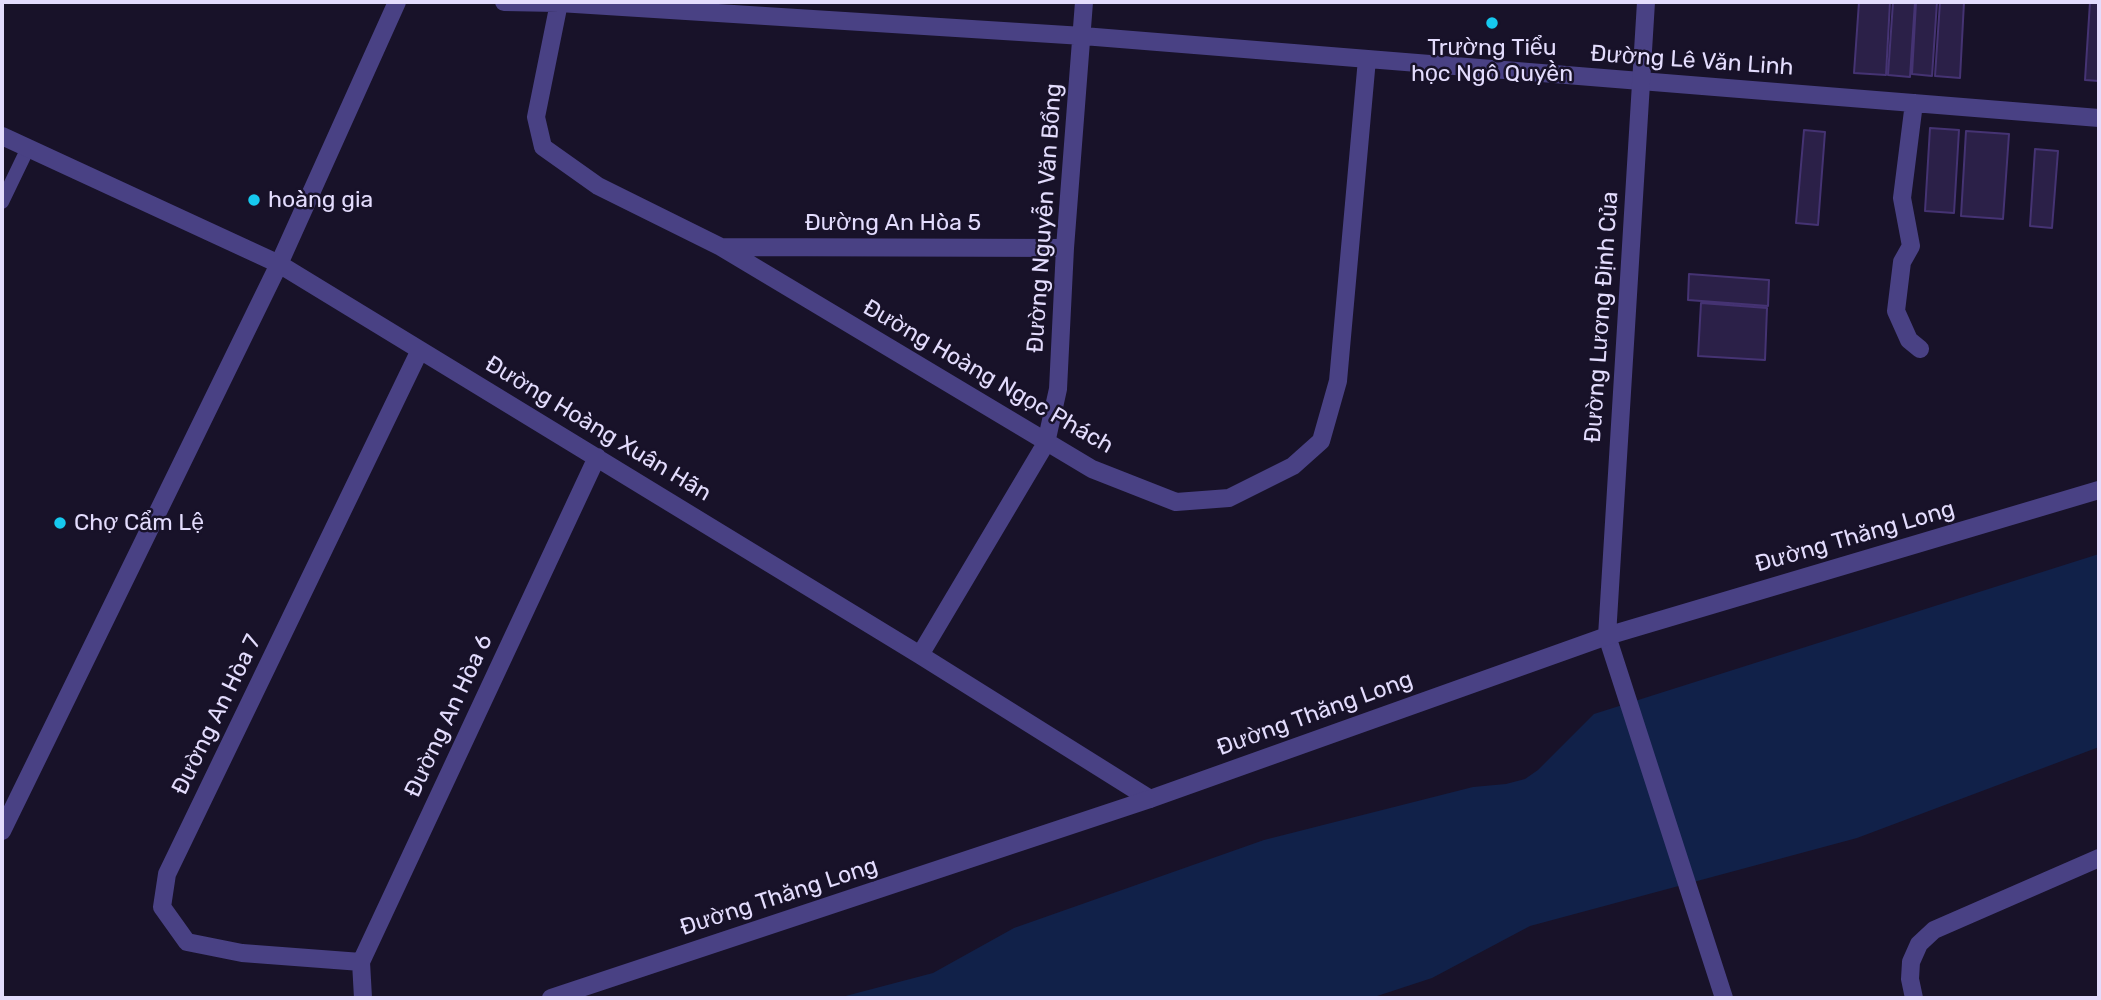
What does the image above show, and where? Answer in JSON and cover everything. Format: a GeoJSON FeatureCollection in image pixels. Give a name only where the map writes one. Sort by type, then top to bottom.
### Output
{"type":"FeatureCollection","features":[{"type":"Feature","properties":{"kind":"street"},"geometry":{"type":"LineString","coordinates":[[2,831],[279,264],[397,2]]}},
{"type":"Feature","properties":{"kind":"street","name":"Đường Lê Văn Linh"},"geometry":{"type":"LineString","coordinates":[[504,2],[559,3],[1083,36],[2099,118]]}},
{"type":"Feature","properties":{"kind":"street","name":"Đường Nguyễn Văn Bổng"},"geometry":{"type":"LineString","coordinates":[[920,655],[1046,443],[1058,389],[1065,248],[1084,2]]}},
{"type":"Feature","properties":{"kind":"street","name":"Đường Lương Định Của"},"geometry":{"type":"LineString","coordinates":[[1606,636],[1646,2]]}},
{"type":"Feature","properties":{"kind":"street","name":"Đường Hoàng Ngọc Phách"},"geometry":{"type":"LineString","coordinates":[[559,3],[536,117],[543,147],[598,186],[720,247],[1092,469],[1176,502],[1229,498],[1293,466],[1321,441],[1338,381],[1367,59]]}},
{"type":"Feature","properties":{"kind":"street"},"geometry":{"type":"LineString","coordinates":[[1914,103],[1902,198],[1912,246],[1902,262],[1896,311],[1909,340],[1920,349]]}},
{"type":"Feature","properties":{"kind":"street","name":"Đường Hoàng Xuân Hãn"},"geometry":{"type":"LineString","coordinates":[[2,136],[279,264],[920,655],[1150,799]]}},
{"type":"Feature","properties":{"kind":"street","name":"Đường An Hòa 5"},"geometry":{"type":"LineString","coordinates":[[720,247],[1065,248]]}},
{"type":"Feature","properties":{"kind":"street","name":"Đường An Hòa 7"},"geometry":{"type":"LineString","coordinates":[[361,962],[242,953],[187,942],[162,907],[167,874],[420,350]]}},
{"type":"Feature","properties":{"kind":"street","name":"Đường An Hòa 6"},"geometry":{"type":"LineString","coordinates":[[363,998],[361,962],[597,457]]}},
{"type":"Feature","properties":{"kind":"street","name":"Đường Thăng Long"},"geometry":{"type":"LineString","coordinates":[[551,998],[1150,799],[1606,636],[2099,490]]}},
{"type":"Feature","properties":{"kind":"street"},"geometry":{"type":"LineString","coordinates":[[1606,636],[1724,998]]}},
{"type":"Feature","properties":{"kind":"street"},"geometry":{"type":"LineString","coordinates":[[1914,998],[1910,979],[1911,962],[1919,944],[1934,930],[2099,858]]}},
{"type":"Feature","properties":{"kind":"lane"},"geometry":{"type":"LineString","coordinates":[[2,202],[28,148]]}},
{"type":"Feature","properties":{"kind":"water"},"geometry":{"type":"Polygon","coordinates":[[[2099,554],[2099,747],[1857,838],[1530,926],[1432,978],[1371,998],[838,998],[933,973],[1014,928],[1264,840],[1473,787],[1525,779],[1538,770],[1594,714],[2099,554]]]}},
{"type":"Feature","properties":{"kind":"building"},"geometry":{"type":"Polygon","coordinates":[[[1859,2],[1890,2],[1886,75],[1854,73],[1859,2]]]}},
{"type":"Feature","properties":{"kind":"building"},"geometry":{"type":"Polygon","coordinates":[[[1893,2],[1915,2],[1910,77],[1888,75],[1893,2]]]}},
{"type":"Feature","properties":{"kind":"building"},"geometry":{"type":"Polygon","coordinates":[[[1916,2],[1937,2],[1932,76],[1912,74],[1916,2]]]}},
{"type":"Feature","properties":{"kind":"building"},"geometry":{"type":"Polygon","coordinates":[[[1940,2],[1964,2],[1960,78],[1935,76],[1940,2]]]}},
{"type":"Feature","properties":{"kind":"building"},"geometry":{"type":"Polygon","coordinates":[[[2090,2],[2099,2],[2099,81],[2085,80],[2090,2]]]}},
{"type":"Feature","properties":{"kind":"building"},"geometry":{"type":"Polygon","coordinates":[[[1930,128],[1959,130],[1954,213],[1925,211],[1930,128]]]}},
{"type":"Feature","properties":{"kind":"building"},"geometry":{"type":"Polygon","coordinates":[[[1804,130],[1825,132],[1818,225],[1796,223],[1804,130]]]}},
{"type":"Feature","properties":{"kind":"building"},"geometry":{"type":"Polygon","coordinates":[[[1966,131],[2009,134],[2003,219],[1961,216],[1966,131]]]}},
{"type":"Feature","properties":{"kind":"building"},"geometry":{"type":"Polygon","coordinates":[[[2035,149],[2058,151],[2052,228],[2030,226],[2035,149]]]}},
{"type":"Feature","properties":{"kind":"building"},"geometry":{"type":"Polygon","coordinates":[[[1689,274],[1769,280],[1768,306],[1688,300],[1689,274]]]}},
{"type":"Feature","properties":{"kind":"building"},"geometry":{"type":"Polygon","coordinates":[[[1701,303],[1767,308],[1765,360],[1698,356],[1701,303]]]}},
{"type":"Feature","properties":{"kind":"place","name":"Trường Tiểu học Ngô Quyền"},"geometry":{"type":"Point","coordinates":[1492,23]}},
{"type":"Feature","properties":{"kind":"place","name":"hoàng gia"},"geometry":{"type":"Point","coordinates":[254,200]}},
{"type":"Feature","properties":{"kind":"place","name":"Chợ Cẩm Lệ"},"geometry":{"type":"Point","coordinates":[60,523]}}]}
